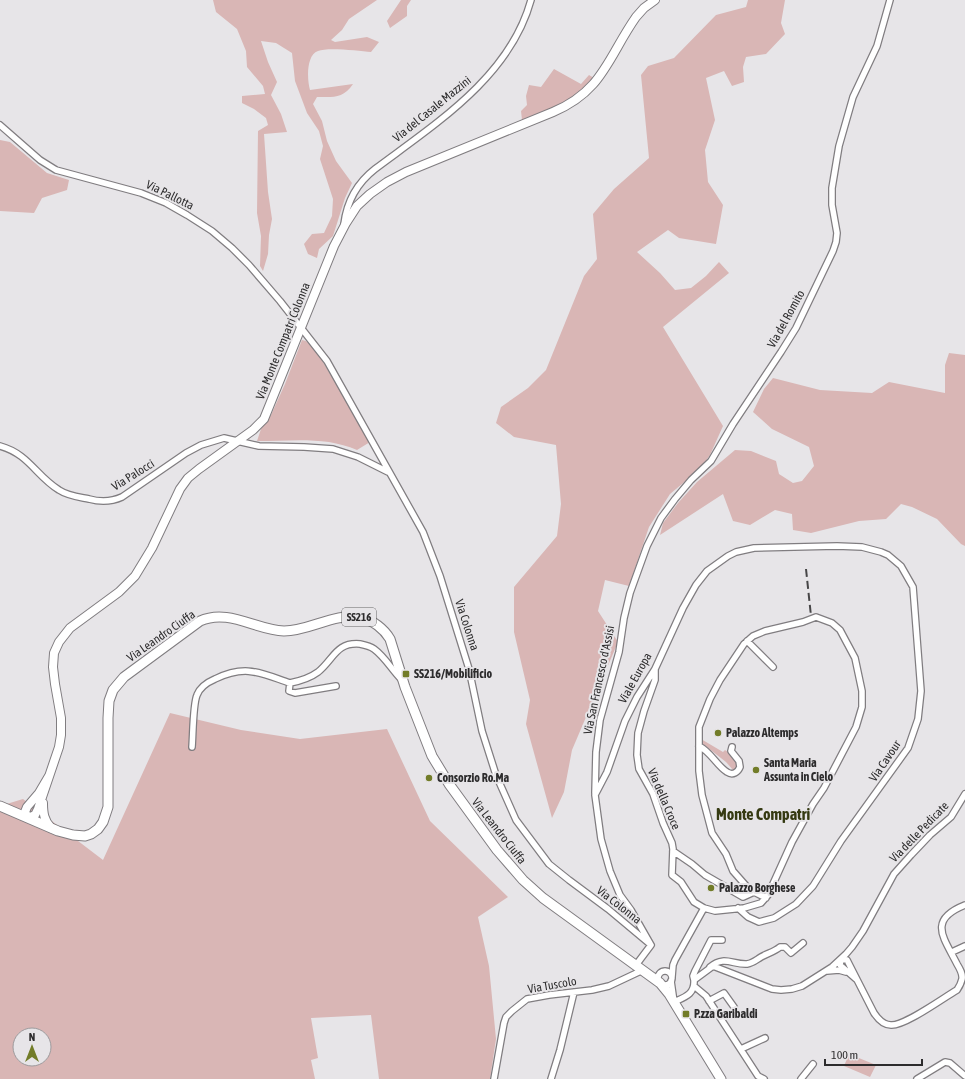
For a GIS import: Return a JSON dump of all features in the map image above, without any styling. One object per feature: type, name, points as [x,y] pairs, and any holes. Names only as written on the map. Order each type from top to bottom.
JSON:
[{"type":"main road","name":"Via Leandro Ciuffa","points":[[51,828],[80,836],[91,834],[99,828],[108,807],[108,714],[111,697],[115,688],[124,677],[188,628],[215,616],[271,629],[288,631],[343,617],[367,619],[380,627],[388,636],[426,743],[438,768],[508,863],[529,886],[549,903],[642,969]]},
{"type":"main road","name":"SS216","points":[[3,808],[51,828]]},
{"type":"main road","name":"SS216","points":[[642,969],[660,983],[674,1002],[721,1079]]},
{"type":"street","name":"Via del Casale Mazzini","points":[[343,229],[348,205],[360,184],[372,171],[456,108],[484,80],[501,60],[516,36],[525,19],[531,0]]},
{"type":"street","name":"Via Monte Compatri Colonna","points":[[48,776],[39,793],[26,809],[28,818],[36,813],[59,747],[62,731],[62,718],[53,667],[54,653],[59,642],[70,628],[119,592],[131,580],[145,560],[184,484],[199,469],[257,428],[266,418],[330,257],[343,229],[355,209],[376,189],[393,178],[557,111],[579,99],[601,76],[638,14],[655,0]]},
{"type":"street","name":"Via del Romito","points":[[624,618],[640,564],[658,524],[681,490],[712,461],[733,424],[781,352],[801,318],[833,251],[837,233],[832,205],[832,188],[839,146],[853,96],[877,46],[890,0]]},
{"type":"street","name":"Via Pallotta","points":[[0,125],[40,160],[56,170],[116,185],[148,195],[179,210],[208,228],[232,248],[249,265],[280,301],[302,330]]},
{"type":"street","name":"Via Colonna","points":[[302,330],[320,351],[330,366],[388,472],[424,532],[469,669],[482,731],[494,768],[516,820],[550,864],[651,945]]},
{"type":"street","name":"Via Palocci","points":[[0,446],[24,457],[45,479],[63,492],[76,497],[107,501],[122,497],[183,454],[198,446],[224,438],[259,446],[304,446],[333,449],[354,455],[388,472]]},
{"type":"street","name":"Viale Europa","points":[[595,795],[607,772],[619,736],[628,716],[655,669],[683,608],[696,585],[707,571],[736,552],[754,548],[798,546],[862,547],[881,552]]},
{"type":"street","name":"Via Cavour","points":[[738,908],[748,917],[759,922],[774,918],[796,904],[813,886],[841,841],[908,748],[918,719],[921,691],[913,587],[901,566],[888,555],[881,552]]},
{"type":"street","points":[[766,898],[748,888],[733,871],[726,854],[712,833],[702,795],[699,771],[699,727],[710,699],[735,657],[747,641],[753,636],[765,631],[803,622],[816,617],[824,619],[840,630],[855,658],[862,691],[862,707],[856,727],[824,788],[813,804],[792,842],[766,898],[761,903],[738,908],[715,911],[704,908],[673,965],[671,979],[674,1002],[688,996],[694,983],[714,964],[727,960],[745,964],[753,963],[761,957],[774,952],[780,946],[786,947],[791,953],[803,943]]},
{"type":"street","name":"Via San Francesco d'Assisi","points":[[595,795],[599,726],[619,652],[624,618]]},
{"type":"street","points":[[747,641],[774,667]]},
{"type":"street","points":[[192,747],[196,699],[201,689],[209,682],[227,674],[246,670],[290,684],[305,679],[318,672],[343,646],[357,644],[374,649],[404,684]]},
{"type":"street","name":"Via della Croce","points":[[655,669],[655,680],[638,733],[637,755],[639,770],[653,794],[672,843],[672,875],[681,882],[694,902],[704,908]]},
{"type":"street","points":[[290,684],[289,691],[298,693],[336,686]]},
{"type":"street","points":[[699,746],[704,748],[727,772],[733,774],[738,771],[740,767],[739,761],[731,751],[732,747]]},
{"type":"street","name":"Via Monte Compatri Colonna","points":[[44,792],[44,816],[51,828]]},
{"type":"street","name":"Via delle Pedicate","points":[[707,969],[713,966],[772,989],[781,990],[802,986],[825,971],[841,959],[852,947],[864,931],[894,874],[930,835],[952,817],[965,794]]},
{"type":"street","points":[[595,795],[601,839],[610,871],[620,895],[631,910],[651,945],[642,969],[656,975],[667,972],[671,979]]},
{"type":"street","points":[[3,808],[21,809],[32,801]]},
{"type":"street","points":[[673,851],[705,875],[743,897],[754,892]]},
{"type":"street","points":[[957,990],[962,978],[952,952],[945,942],[942,934],[943,921],[949,912],[965,905]]},
{"type":"street","points":[[722,940],[711,940],[694,974],[694,983],[706,996],[758,1076],[764,1079]]},
{"type":"street","points":[[952,952],[965,946]]},
{"type":"street","points":[[852,947],[849,957],[851,970],[878,1019],[889,1025],[895,1025],[909,1020],[965,984]]},
{"type":"street","points":[[841,959],[840,965],[851,970]]},
{"type":"street","points":[[671,979],[667,985],[663,985],[658,979],[660,974],[675,960]]},
{"type":"street","name":"Via Tuscolo","points":[[494,1079],[506,1017],[527,999],[592,990],[608,986],[642,969]]},
{"type":"street","points":[[825,971],[851,970]]},
{"type":"street","points":[[551,1079],[560,1050],[574,992]]},
{"type":"street","points":[[708,1000],[724,993],[734,1007]]},
{"type":"street","points":[[741,1049],[765,1038]]},
{"type":"street","points":[[917,1079],[945,1062],[950,1063],[965,1076]]},
{"type":"street","points":[[711,1063],[716,1079]]},
{"type":"street","points":[[801,1079],[812,1064]]},
{"type":"shaded area","points":[[213,0],[377,0],[349,19],[342,30],[331,40],[335,42],[367,37],[379,42],[371,52],[329,49],[314,53],[309,62],[308,80],[310,90],[353,84],[341,95],[333,97],[317,97],[313,104],[322,121],[327,141],[336,161],[352,183],[345,198],[333,236],[319,249],[317,258],[308,254],[304,244],[312,234],[324,233],[332,216],[333,199],[320,159],[323,146],[319,131],[307,113],[295,81],[292,53],[276,43],[261,41],[277,82],[271,95],[281,114],[287,132],[264,134],[268,192],[272,219],[268,254],[263,271],[260,266],[261,236],[257,213],[258,131],[268,125],[266,118],[254,109],[242,103],[242,96],[265,94],[263,86],[247,67],[246,51],[237,29],[216,12]]},
{"type":"shaded area","points":[[401,0],[411,0],[407,6],[407,16],[390,28],[387,21]]},
{"type":"shaded area","points":[[748,0],[785,0],[781,23],[785,34],[766,54],[746,57],[743,67],[744,82],[732,86],[724,71],[706,78],[715,120],[705,150],[708,182],[723,205],[716,244],[679,238],[668,230],[637,252],[660,273],[675,290],[691,288],[706,276],[719,262],[729,273],[663,327],[723,426],[710,455],[700,469],[670,494],[649,527],[629,586],[605,580],[598,611],[618,642],[572,750],[564,792],[552,818],[526,724],[530,700],[514,632],[514,587],[557,536],[561,504],[556,445],[514,437],[496,423],[501,407],[528,388],[546,370],[584,276],[597,259],[593,214],[614,189],[649,158],[641,75],[648,66],[674,58],[716,15],[746,7]]},
{"type":"shaded area","points":[[554,69],[581,84],[589,75],[594,78],[585,88],[566,102],[522,120],[521,111],[527,105],[526,96],[529,85],[541,87]]},
{"type":"shaded area","points":[[0,140],[10,142],[47,173],[69,180],[67,190],[42,198],[34,213],[0,211]]},
{"type":"shaded area","points":[[302,340],[306,341],[316,350],[370,442],[357,450],[321,441],[257,441],[261,429],[271,415],[285,384]]},
{"type":"shaded area","points":[[949,353],[965,355],[965,546],[961,544],[937,519],[912,507],[901,504],[886,519],[859,521],[811,533],[793,530],[792,514],[775,510],[750,525],[733,521],[723,494],[660,535],[663,523],[678,503],[697,482],[735,450],[751,451],[776,461],[779,474],[793,483],[802,481],[814,466],[809,447],[772,429],[753,412],[764,389],[773,378],[820,390],[872,393],[889,382],[945,393],[945,365]]},
{"type":"shaded area","points":[[170,713],[241,730],[300,739],[387,729],[430,821],[508,897],[478,917],[489,966],[496,1039],[490,1079],[379,1079],[371,1015],[311,1018],[318,1058],[311,1060],[315,1079],[0,1079],[0,806],[23,799],[103,860]]},
{"type":"shaded area","points":[[701,739],[723,752],[725,750],[734,756],[739,767],[733,770],[726,762],[703,744]]},
{"type":"shaded area","points":[[849,1054],[876,1065],[870,1077],[844,1066]]},
{"type":"railway","points":[[806,569],[811,616]]},
{"type":"place","name":"SS216/Mobilificio","points":[[406,674]]},
{"type":"place","name":"Palazzo Altemps","points":[[718,733]]},
{"type":"place","name":"Santa Maria Assunta in Cielo","points":[[756,770]]},
{"type":"place","name":"Consorzio Ro.Ma","points":[[429,778]]},
{"type":"place","name":"Palazzo Borghese","points":[[711,888]]},
{"type":"place","name":"P.zza Garibaldi","points":[[686,1014]]},
{"type":"district","name":"Monte Compatri","points":[[763,814]]}]
